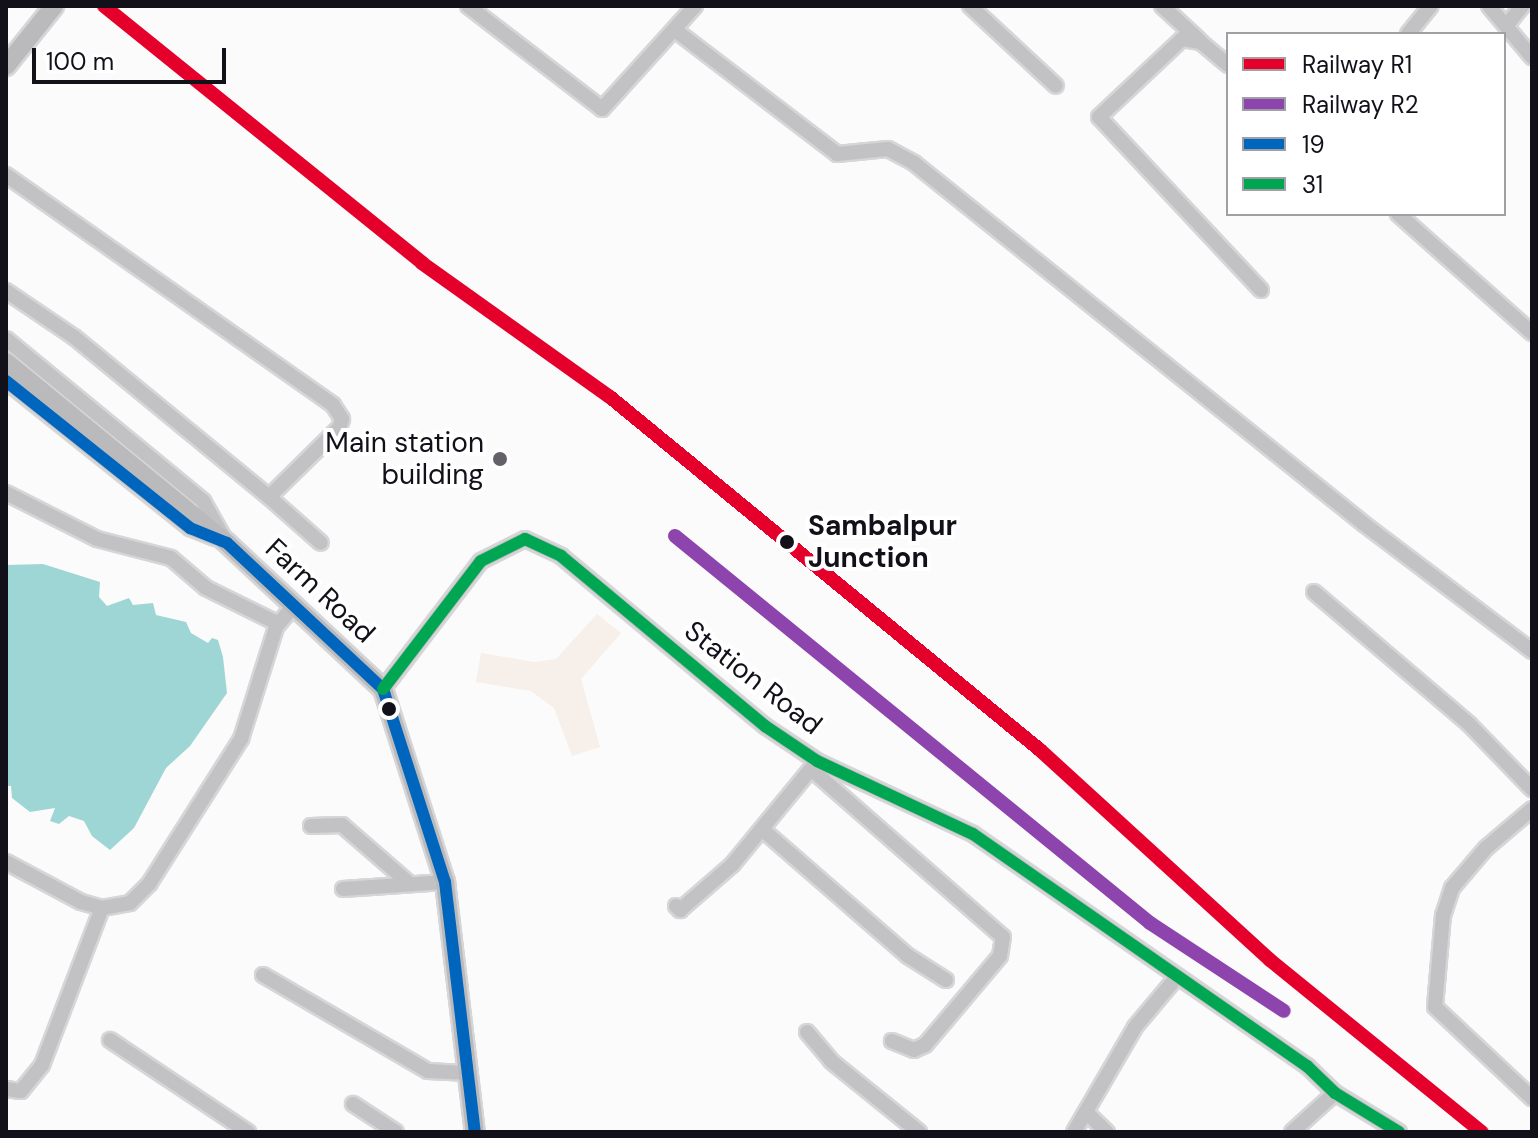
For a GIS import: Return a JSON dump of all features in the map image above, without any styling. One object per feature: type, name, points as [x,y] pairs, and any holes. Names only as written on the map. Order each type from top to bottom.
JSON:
[{"type":"main road","points":[[6,66],[54,6]]},
{"type":"main road","points":[[6,362],[227,543]]},
{"type":"main road","name":"Farm Road","points":[[227,543],[383,689],[445,882],[464,1073],[475,1132]]},
{"type":"street","points":[[468,6],[602,109],[695,6]]},
{"type":"street","points":[[970,6],[1056,86]]},
{"type":"street","points":[[1162,6],[1226,63]]},
{"type":"street","points":[[1410,32],[1431,6]]},
{"type":"street","points":[[1489,6],[1532,57]]},
{"type":"street","points":[[1506,26],[1522,6]]},
{"type":"street","points":[[675,30],[837,154],[888,149],[914,163],[1364,524],[1532,651]]},
{"type":"street","points":[[1201,42],[1182,39],[1099,117],[1261,290]]},
{"type":"street","points":[[6,175],[339,412],[339,428],[269,497]]},
{"type":"street","points":[[1400,216],[1532,333]]},
{"type":"street","points":[[6,291],[74,337],[321,543]]},
{"type":"street","points":[[6,339],[203,501],[227,543]]},
{"type":"street","name":"Farm Road","points":[[6,381],[190,528],[227,543]]},
{"type":"street","points":[[6,493],[97,539],[171,558],[206,588],[279,624]]},
{"type":"street","name":"Station Road","points":[[383,689],[481,561],[525,539],[561,556],[814,765],[973,834],[1176,978],[1307,1066],[1335,1093],[1399,1132]]},
{"type":"street","points":[[1314,592],[1469,724],[1532,789]]},
{"type":"street","points":[[6,862],[102,908],[130,903],[149,884],[221,776],[252,712],[279,624],[293,607]]},
{"type":"street","points":[[676,906],[680,910],[722,874],[763,830],[814,765],[1003,937],[1000,956],[925,1045],[914,1050],[892,1041]]},
{"type":"street","points":[[1532,809],[1486,848],[1452,888],[1443,915],[1435,1007],[1532,1098]]},
{"type":"street","points":[[311,826],[342,825],[410,884]]},
{"type":"street","points":[[763,830],[908,956],[946,980]]},
{"type":"street","points":[[343,889],[445,882]]},
{"type":"street","points":[[6,1089],[21,1091],[42,1065],[102,908]]},
{"type":"street","points":[[263,975],[428,1071],[464,1073]]},
{"type":"street","points":[[1074,1132],[1135,1027],[1176,978]]},
{"type":"street","points":[[807,1032],[831,1061],[919,1132]]},
{"type":"street","points":[[110,1040],[187,1086],[248,1132]]},
{"type":"street","points":[[1292,1132],[1335,1093]]},
{"type":"street","points":[[353,1104],[396,1132]]},
{"type":"street","points":[[1087,1113],[1107,1132]]},
{"type":"shaded area","points":[[597,614],[621,633],[581,679],[600,747],[572,756],[554,708],[531,691],[476,682],[481,653],[534,662],[556,659]]},
{"type":"water","points":[[43,564],[100,582],[99,597],[107,606],[129,598],[133,605],[153,603],[156,615],[186,622],[191,633],[208,643],[212,638],[218,640],[223,657],[227,693],[190,746],[166,768],[134,828],[110,850],[92,836],[84,821],[69,816],[59,824],[50,821],[55,808],[30,812],[12,798],[11,786],[6,786],[6,565]]},
{"type":"rail line","name":"R1","points":[[104,6],[422,263],[610,397],[1040,750],[1270,960],[1482,1132]]},
{"type":"rail line","name":"R2","points":[[675,536],[1150,923],[1284,1011]]},
{"type":"transit line","name":"19","points":[[6,381],[190,528],[227,543],[383,689],[445,882],[475,1132]]},
{"type":"transit line","name":"31","points":[[383,689],[481,561],[525,539],[561,556],[765,726],[817,761],[973,834],[1307,1066],[1335,1093],[1399,1132]]},
{"type":"place","name":"Main station building","points":[[500,459]]},
{"type":"place","name":"Sambalpur Junction","points":[[787,542]]}]
